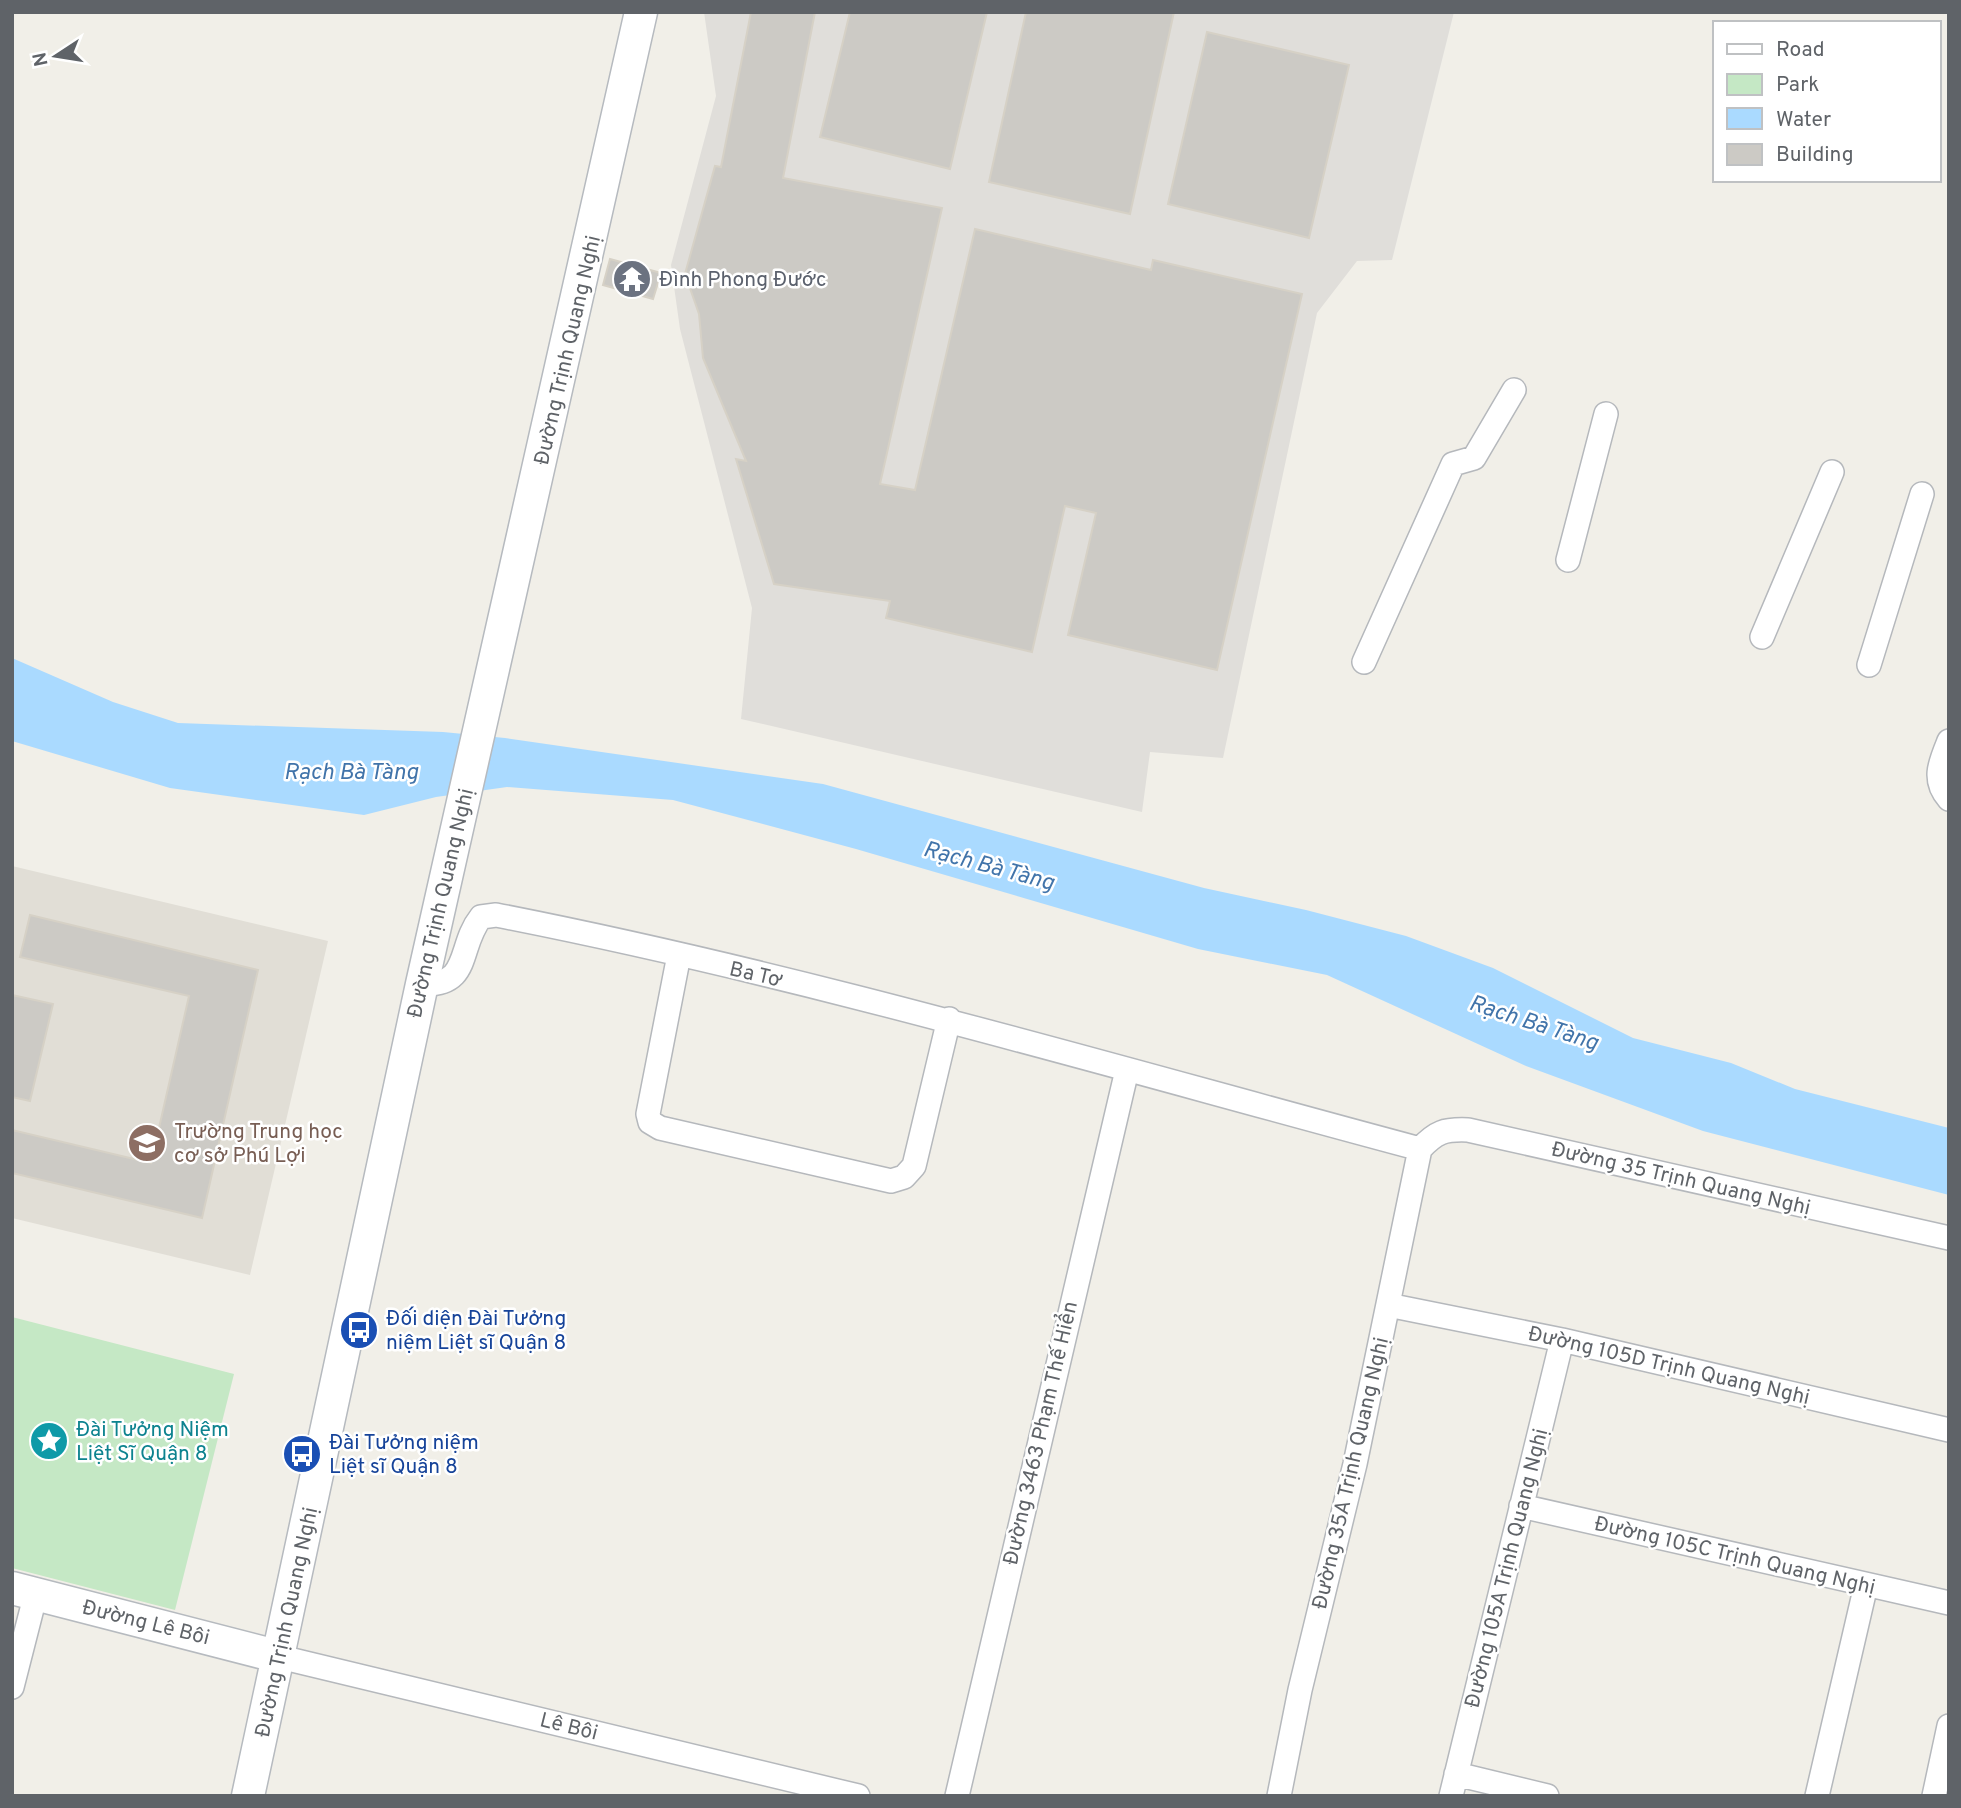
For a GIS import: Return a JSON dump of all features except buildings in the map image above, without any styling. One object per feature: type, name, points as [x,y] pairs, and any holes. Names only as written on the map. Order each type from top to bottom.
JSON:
[{"type":"main road","name":"Đường Trịnh Quang Nghị","points":[[248,1796],[454,838],[641,12]]},
{"type":"main road","name":"Đường Lê Bôi","points":[[24,1591],[280,1657]]},
{"type":"street","points":[[1364,662],[1453,464],[1474,458],[1514,390]]},
{"type":"street","points":[[1568,560],[1606,414]]},
{"type":"street","points":[[1762,637],[1832,471]]},
{"type":"street","points":[[1869,665],[1922,494]]},
{"type":"street","points":[[1949,741],[1938,775],[1939,785],[1949,799]]},
{"type":"street","name":"Ba Tơ","points":[[422,984],[439,984],[456,975],[475,925],[488,914],[595,934],[948,1019],[1420,1149]]},
{"type":"street","points":[[679,955],[648,1114],[650,1122],[660,1128],[891,1181],[904,1177],[914,1166],[948,1019]]},
{"type":"street","name":"Đường 3463 Phạm Thế Hiển","points":[[957,1796],[1127,1070]]},
{"type":"street","name":"Đường 35 Trịnh Quang Nghị","points":[[1420,1149],[1435,1132],[1468,1130],[1949,1238]]},
{"type":"street","name":"Đường 35A Trịnh Quang Nghị","points":[[1279,1796],[1300,1690],[1355,1464],[1420,1149]]},
{"type":"street","name":"Đường 105D Trịnh Quang Nghị","points":[[1388,1305],[1562,1339],[1949,1430]]},
{"type":"street","name":"Đường 105A Trịnh Quang Nghị","points":[[1453,1785],[1562,1339]]},
{"type":"street","name":"Đường 105C Trịnh Quang Nghị","points":[[1521,1506],[1949,1603]]},
{"type":"street","points":[[1817,1796],[1866,1585]]},
{"type":"street","points":[[12,1687],[24,1591]]},
{"type":"street","name":"Lê Bôi","points":[[280,1657],[858,1796]]},
{"type":"street","points":[[1934,1796],[1949,1726]]},
{"type":"street","points":[[1453,1785],[1547,1796]]},
{"type":"shaded area","points":[[704,12],[1454,12],[1392,260],[1357,261],[1317,313],[1223,758],[1150,752],[1142,812],[741,719],[752,608],[680,329],[671,265],[716,96]]},
{"type":"shaded area","name":"Trường Trung học cơ sở Phú Lợi","points":[[12,866],[328,941],[250,1275],[12,1218]]},
{"type":"green space","points":[[12,1317],[234,1374],[175,1610],[12,1568]]},
{"type":"water","name":"Rạch Bà Tàng","points":[[12,658],[113,702],[178,723],[443,732],[505,738],[823,784],[1204,888],[1306,910],[1406,936],[1493,968],[1633,1038],[1731,1063],[1795,1089],[1949,1128],[1949,1195],[1703,1131],[1526,1066],[1327,975],[1198,949],[856,849],[673,800],[507,787],[436,797],[364,815],[170,788],[12,741]]},
{"type":"place","name":"Đình Phong Đước","points":[[632,279]]},
{"type":"place","name":"Trường Trung học cơ sở Phú Lợi","points":[[147,1143]]},
{"type":"place","name":"Đối diện Đài Tưởng niệm Liệt sĩ Quận 8","points":[[359,1330]]},
{"type":"place","name":"Đài Tưởng Niệm Liệt Sĩ Quận 8","points":[[49,1441]]},
{"type":"place","name":"Đài Tưởng niệm Liệt sĩ Quận 8","points":[[302,1454]]}]
